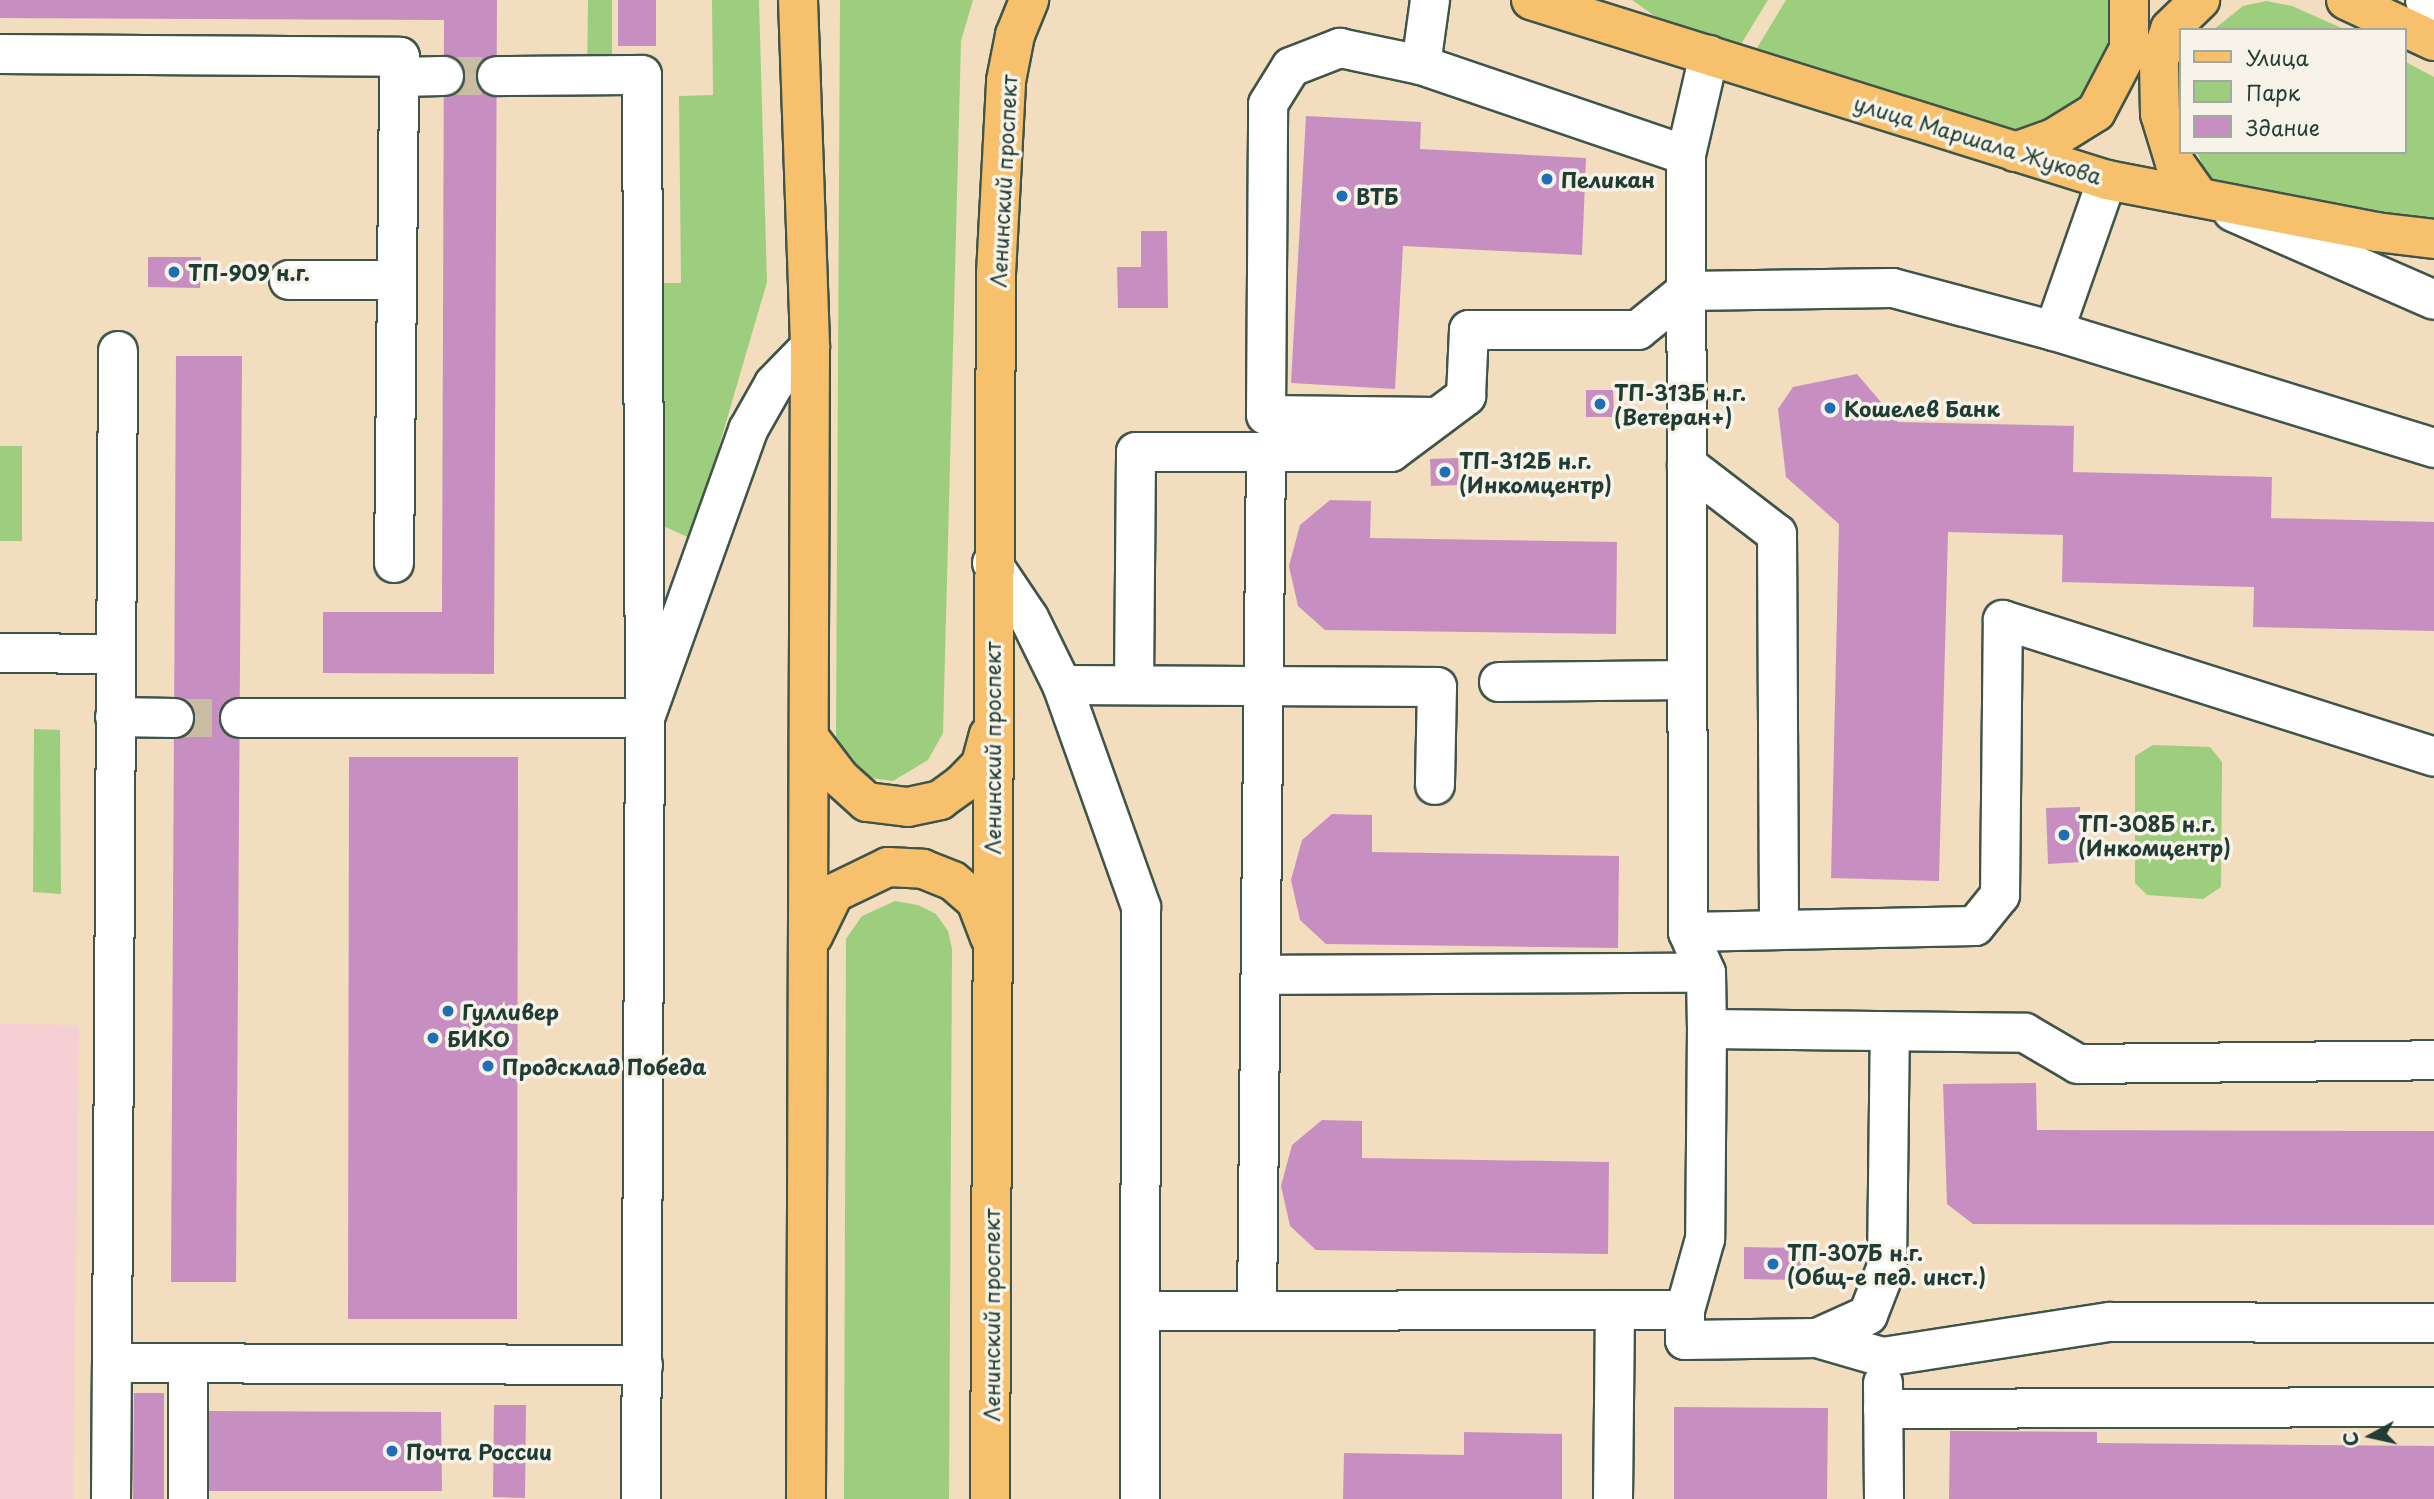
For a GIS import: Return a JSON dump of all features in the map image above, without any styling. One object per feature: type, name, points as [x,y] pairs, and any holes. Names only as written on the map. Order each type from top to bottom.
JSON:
[{"type":"main road","points":[[799,0],[810,347],[811,940],[806,1499]]},
{"type":"main road","name":"Ленинский проспект","points":[[990,1499],[992,563],[996,274],[1006,81],[1015,35],[1029,0]]},
{"type":"main road","name":"улица Маршала Жукова","points":[[1531,0],[2107,180],[2376,232],[2434,239]]},
{"type":"main road","points":[[2015,152],[2054,138],[2096,112],[2129,49],[2129,0]]},
{"type":"main road","points":[[2199,197],[2175,163],[2160,114],[2159,60],[2170,29],[2200,0]]},
{"type":"main road","points":[[2346,0],[2434,41]]},
{"type":"main road","points":[[811,740],[840,778],[867,802],[908,807],[940,800],[962,784],[981,764],[992,724]]},
{"type":"main road","points":[[811,940],[835,893],[888,867],[923,869],[953,881],[976,901],[993,946]]},
{"type":"street","points":[[1420,65],[1430,0]]},
{"type":"street","points":[[1597,0],[1626,28]]},
{"type":"street","points":[[2425,0],[2434,2]]},
{"type":"street","points":[[1437,417],[1266,415],[1268,104],[1291,67],[1340,48],[1420,65],[1686,155]]},
{"type":"street","points":[[0,54],[400,57],[394,563]]},
{"type":"street","points":[[1709,55],[1686,155],[1688,932],[1706,973],[1706,1029],[1705,1239],[1685,1310],[1685,1340],[1817,1338],[1883,1357],[2110,1322],[2434,1322]]},
{"type":"street","points":[[497,76],[642,75],[645,718],[641,1499]]},
{"type":"street","points":[[400,77],[444,76]]},
{"type":"street","points":[[2054,331],[2107,180]]},
{"type":"street","points":[[2199,197],[2434,300]]},
{"type":"street","points":[[289,280],[396,280]]},
{"type":"street","points":[[1134,685],[1136,452],[1391,452],[1466,396],[1469,330],[1638,330],[1686,291],[1893,288],[2054,331],[2434,447]]},
{"type":"street","points":[[645,718],[748,430],[775,383],[810,347]]},
{"type":"street","points":[[111,1499],[118,351]]},
{"type":"street","points":[[1257,1311],[1266,451]]},
{"type":"street","points":[[1686,465],[1777,534],[1779,929]]},
{"type":"street","points":[[992,563],[1029,618],[1062,685],[1141,907],[1140,1499]]},
{"type":"street","points":[[1688,932],[1975,926],[2000,895],[2003,620],[2434,757]]},
{"type":"street","points":[[0,653],[116,654]]},
{"type":"street","points":[[1499,682],[1687,680]]},
{"type":"street","points":[[1062,685],[1437,687],[1435,785]]},
{"type":"street","points":[[116,717],[174,718]]},
{"type":"street","points":[[240,718],[645,718]]},
{"type":"street","points":[[1261,975],[1706,973]]},
{"type":"street","points":[[1706,1029],[1890,1034],[2025,1033],[2078,1064],[2434,1059]]},
{"type":"street","points":[[1817,1338],[1868,1315],[1887,1266],[1890,1034]]},
{"type":"street","points":[[1613,1499],[1615,1310]]},
{"type":"street","points":[[1140,1311],[1685,1310]]},
{"type":"street","points":[[1883,1357],[1884,1499]]},
{"type":"street","points":[[112,1363],[643,1364]]},
{"type":"street","points":[[188,1363],[188,1499]]},
{"type":"street","points":[[1883,1409],[2434,1407]]},
{"type":"shaded area","points":[[0,1024],[79,1025],[73,1499],[0,1499]]},
{"type":"green space","points":[[588,0],[612,0],[612,80],[587,80]]},
{"type":"green space","points":[[712,0],[759,0],[767,282],[692,539],[652,521],[654,283],[681,283],[679,96],[713,95]]},
{"type":"green space","points":[[840,0],[973,0],[961,41],[943,733],[928,760],[893,781],[855,776],[836,740]]},
{"type":"green space","points":[[1632,0],[1768,0],[1738,49],[1666,24]]},
{"type":"green space","points":[[1786,0],[2116,0],[2120,39],[2083,107],[2022,132],[1997,129],[1754,53]]},
{"type":"green space","points":[[2266,1],[2292,6],[2342,28],[2216,28],[2243,6]]},
{"type":"green space","points":[[2406,62],[2434,77],[2434,219],[2246,197],[2222,189],[2205,170],[2198,154],[2406,154]]},
{"type":"green space","points":[[0,446],[22,446],[22,541],[0,541]]},
{"type":"green space","points":[[34,729],[60,730],[61,894],[33,892]]},
{"type":"green space","points":[[2153,745],[2210,747],[2222,762],[2221,887],[2203,899],[2147,895],[2135,883],[2135,756]]},
{"type":"green space","points":[[895,901],[918,905],[936,914],[948,931],[952,949],[949,1499],[844,1499],[846,939],[862,916]]},
{"type":"building","points":[[0,0],[497,0],[494,674],[323,673],[323,612],[442,612],[444,20],[0,18]]},
{"type":"building","points":[[618,0],[656,0],[656,46],[618,46]]},
{"type":"building","points":[[1306,116],[1421,122],[1420,149],[1586,158],[1582,255],[1403,246],[1395,389],[1291,383]]},
{"type":"building","points":[[1141,231],[1167,231],[1168,308],[1118,308],[1117,267],[1141,267]]},
{"type":"building","name":"ТП-909 н.г.","points":[[148,257],[201,257],[200,288],[148,287]]},
{"type":"building","points":[[176,356],[242,356],[236,1282],[171,1282]]},
{"type":"building","points":[[1857,374],[1898,422],[2074,426],[2073,472],[2272,477],[2271,518],[2434,522],[2434,631],[2253,627],[2254,587],[2062,582],[2063,535],[1948,532],[1939,881],[1831,878],[1839,524],[1786,477],[1778,409],[1793,387]]},
{"type":"building","name":"ТП-313Б н.г. (Ветеран+)","points":[[1586,390],[1613,390],[1614,417],[1586,417]]},
{"type":"building","name":"ТП-312Б н.г. (Инкомцентр)","points":[[1458,458],[1459,485],[1431,486],[1430,459]]},
{"type":"building","points":[[1330,500],[1371,501],[1370,538],[1617,542],[1616,634],[1325,630],[1298,606],[1289,566],[1300,525]]},
{"type":"building","name":"БИКО","points":[[349,757],[518,757],[517,1319],[348,1319]]},
{"type":"building","name":"ТП-308Б н.г. (Инкомцентр)","points":[[2080,807],[2082,862],[2048,864],[2046,808]]},
{"type":"building","points":[[1332,814],[1372,815],[1372,852],[1619,856],[1618,948],[1326,944],[1300,920],[1291,880],[1302,840]]},
{"type":"building","points":[[2036,1083],[2037,1130],[2434,1131],[2434,1225],[1973,1224],[1947,1204],[1943,1084]]},
{"type":"building","points":[[1322,1120],[1362,1121],[1362,1158],[1609,1162],[1608,1254],[1316,1250],[1290,1226],[1281,1186],[1292,1145]]},
{"type":"building","name":"ТП-307Б н.г. (Общ-е пед. инст.)","points":[[1744,1247],[1801,1248],[1801,1280],[1744,1279]]},
{"type":"building","points":[[134,1393],[164,1393],[164,1499],[133,1499]]},
{"type":"building","points":[[494,1405],[526,1405],[525,1498],[493,1497]]},
{"type":"building","points":[[1674,1407],[1828,1408],[1827,1499],[1674,1499]]},
{"type":"building","points":[[207,1411],[441,1412],[442,1491],[206,1491]]},
{"type":"building","points":[[1950,1431],[2097,1432],[2097,1443],[2434,1446],[2434,1499],[1949,1499]]},
{"type":"building","points":[[1464,1432],[1562,1434],[1562,1499],[1343,1499],[1344,1453],[1464,1455]]},
{"type":"tunnel","points":[[444,76],[497,76]]},
{"type":"tunnel","points":[[174,718],[240,718]]},
{"type":"place","name":"Пеликан","points":[[1547,179]]},
{"type":"place","name":"ВТБ","points":[[1342,196]]},
{"type":"place","name":"ТП-909 н.г.","points":[[174,272]]},
{"type":"place","name":"ТП-313Б н.г. (Ветеран+)","points":[[1600,404]]},
{"type":"place","name":"Кошелев Банк","points":[[1830,408]]},
{"type":"place","name":"ТП-312Б н.г. (Инкомцентр)","points":[[1445,472]]},
{"type":"place","name":"ТП-308Б н.г. (Инкомцентр)","points":[[2064,835]]},
{"type":"place","name":"Гулливер","points":[[448,1011]]},
{"type":"place","name":"БИКО","points":[[433,1038]]},
{"type":"place","name":"Продсклад Победа","points":[[488,1066]]},
{"type":"place","name":"ТП-307Б н.г. (Общ-е пед. инст.)","points":[[1773,1264]]},
{"type":"place","name":"Почта России","points":[[392,1451]]}]
